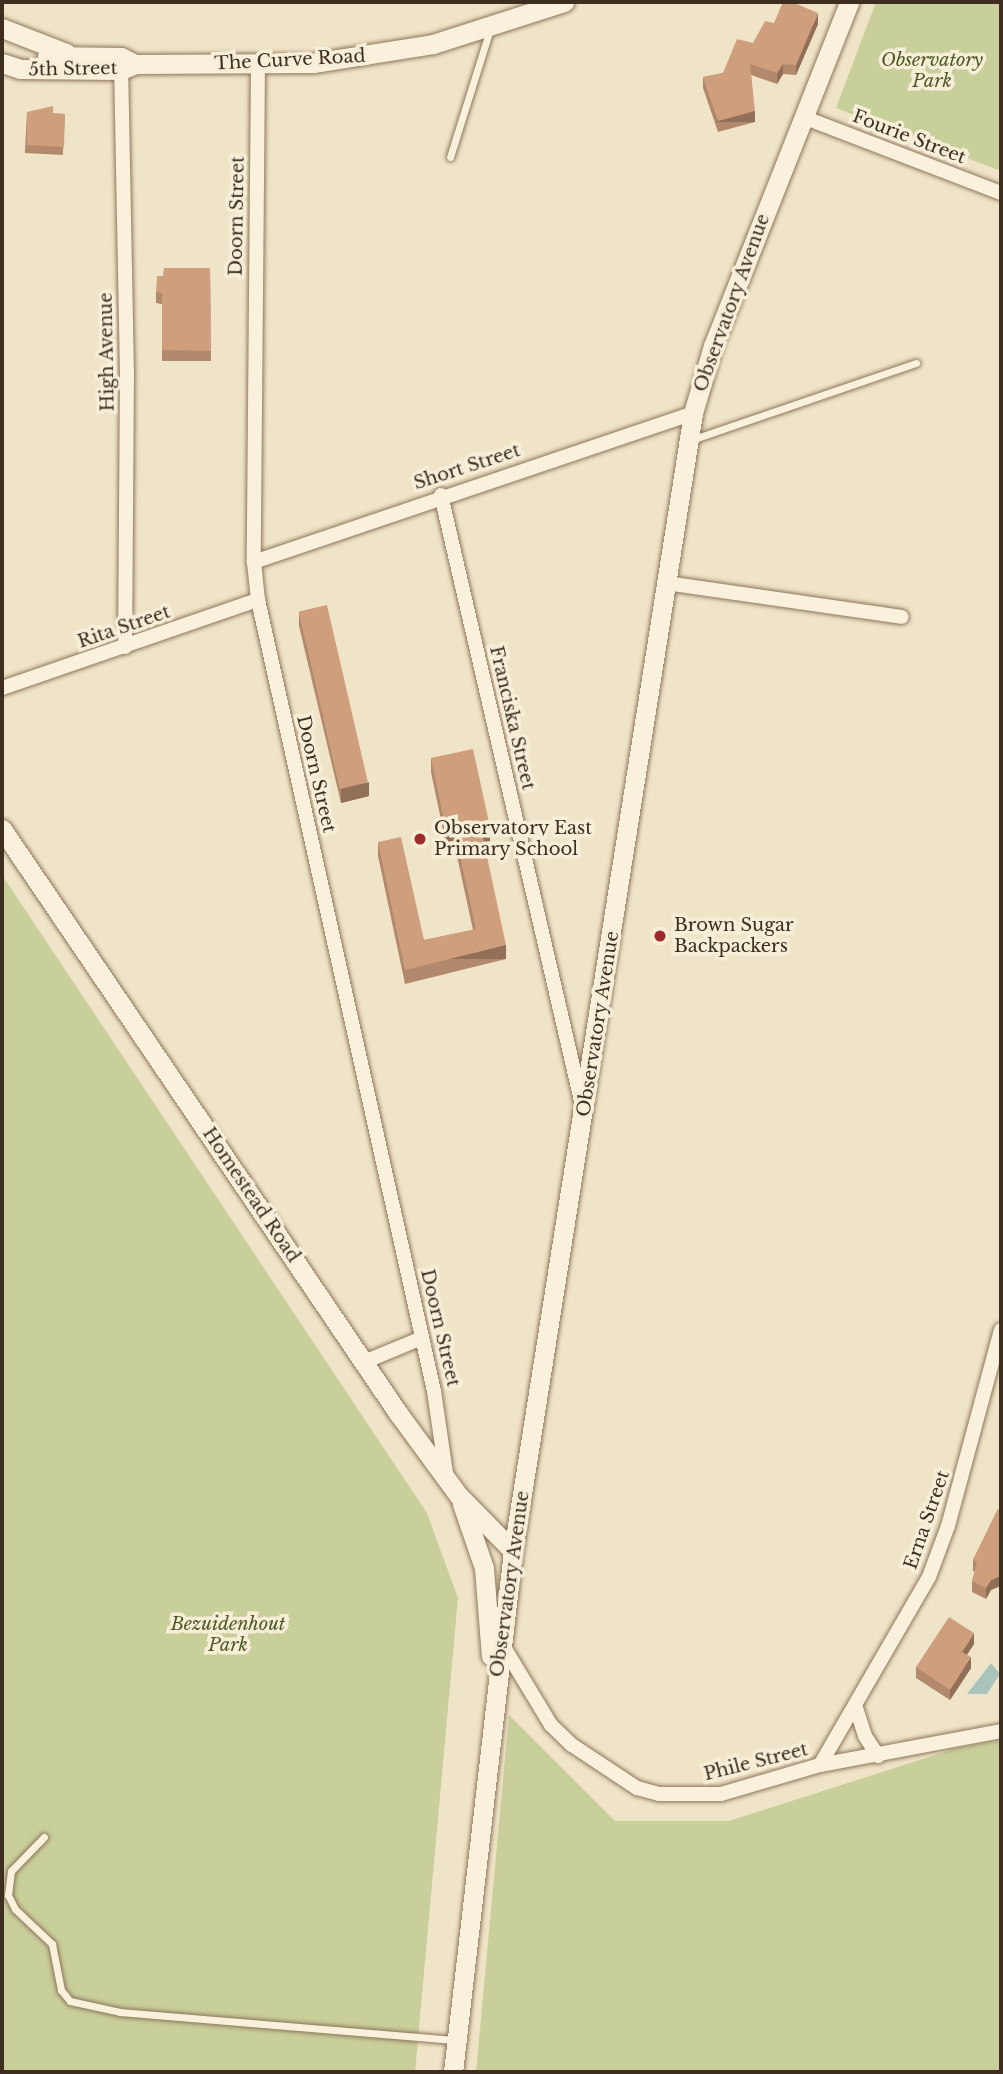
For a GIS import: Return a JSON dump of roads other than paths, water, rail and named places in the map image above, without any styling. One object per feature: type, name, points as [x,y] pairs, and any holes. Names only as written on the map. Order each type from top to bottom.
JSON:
[{"type":"main road","name":"The Curve Road","points":[[126,64],[258,65],[383,55],[491,29],[564,2]]},
{"type":"main road","name":"Observatory Avenue","points":[[453,2072],[513,1551],[694,413],[713,346],[849,2]]},
{"type":"main road","points":[[2,28],[74,56]]},
{"type":"main road","name":"5th Street","points":[[2,62],[18,56],[74,56],[126,64]]},
{"type":"main road","name":"5th Street","points":[[2,62],[20,69],[126,64]]},
{"type":"main road","name":"Homestead Road","points":[[2,829],[364,1362],[453,1488],[513,1551]]},
{"type":"main road","points":[[453,1488],[484,1568],[494,1699]]},
{"type":"street","name":"High Avenue","points":[[125,647],[128,370],[126,64]]},
{"type":"street","name":"Doorn Street","points":[[258,65],[254,562],[258,600],[442,1428],[453,1488]]},
{"type":"street","name":"Fourie Street","points":[[803,117],[1001,193]]},
{"type":"street","name":"Short Street","points":[[254,562],[441,495],[694,413]]},
{"type":"street","name":"Franciska Street","points":[[441,495],[584,1113]]},
{"type":"street","points":[[666,583],[902,617]]},
{"type":"street","name":"Rita Street","points":[[2,688],[258,600]]},
{"type":"street","name":"Erna Street","points":[[820,1765],[856,1709],[911,1612],[948,1526],[1001,1330]]},
{"type":"street","points":[[364,1362],[422,1338]]},
{"type":"street","name":"Phile Street","points":[[501,1643],[551,1725],[596,1764],[637,1788],[686,1797],[721,1794],[820,1765],[1001,1731]]},
{"type":"street","points":[[856,1709],[865,1736],[878,1756]]},
{"type":"lane","points":[[450,157],[491,29]]},
{"type":"lane","points":[[689,441],[916,363]]},
{"type":"lane","points":[[44,1837],[11,1871],[8,1895],[15,1909],[52,1944],[61,1990],[70,2001],[120,2012],[458,2040]]},
{"type":"water","points":[[991,1663],[1000,1674],[987,1694],[967,1694]]},
{"type":"place","name":"Observatory East Primary School","points":[[420,839]]},
{"type":"place","name":"Brown Sugar Backpackers","points":[[660,936]]},
{"type":"park label","name":"Observatory Park","points":[[932,71]]},
{"type":"park label","name":"Bezuidenhout Park","points":[[228,1635]]}]
